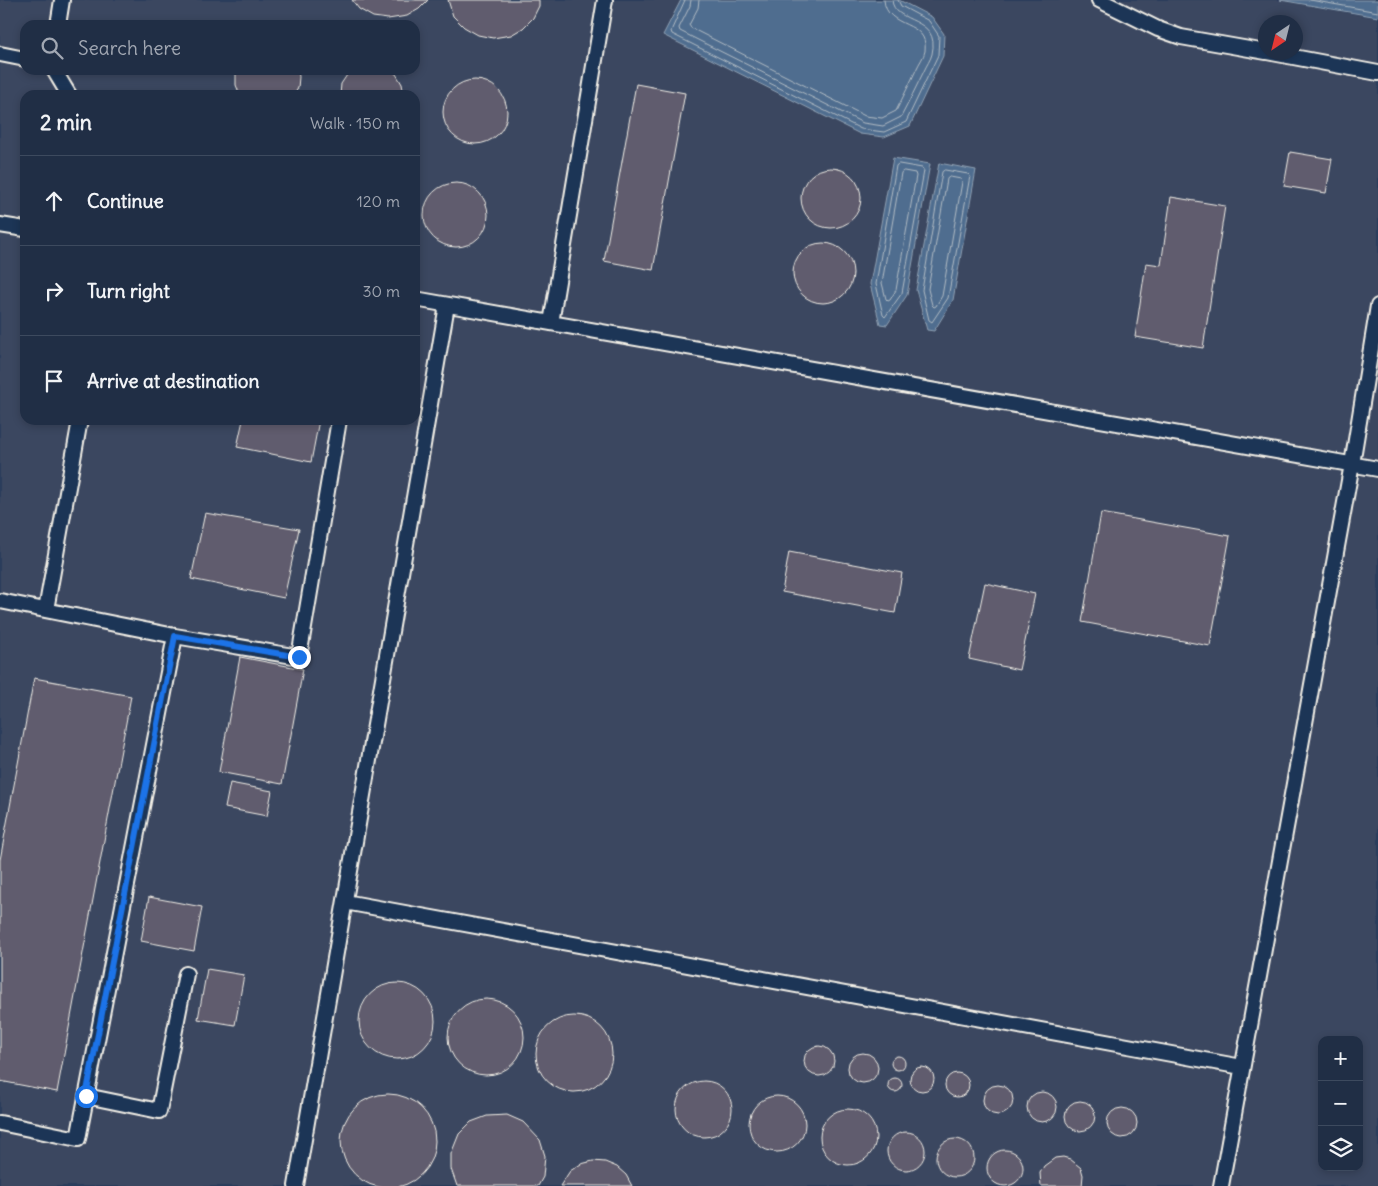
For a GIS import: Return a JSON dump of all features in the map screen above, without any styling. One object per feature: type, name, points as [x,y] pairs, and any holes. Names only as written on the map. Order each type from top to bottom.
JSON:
[{"type":"lane","points":[[59,20],[62,0]]},
{"type":"lane","points":[[551,323],[605,0]]},
{"type":"lane","points":[[1099,0],[1158,29],[1181,37],[1258,51]]},
{"type":"lane","points":[[0,54],[20,58]]},
{"type":"lane","points":[[1303,59],[1378,73]]},
{"type":"lane","points":[[57,75],[66,90]]},
{"type":"lane","points":[[0,225],[20,228]]},
{"type":"lane","points":[[420,300],[1378,469]]},
{"type":"lane","points":[[296,1186],[448,304]]},
{"type":"lane","points":[[1221,1186],[1352,464],[1378,306]]},
{"type":"lane","points":[[46,610],[79,425]]},
{"type":"lane","points":[[0,601],[175,636],[299,657],[338,425]]},
{"type":"lane","points":[[0,1123],[78,1139],[175,636]]},
{"type":"lane","points":[[345,902],[1242,1067]]},
{"type":"lane","points":[[86,1096],[159,1111],[186,974]]},
{"type":"shaded area","points":[[0,0],[1278,0],[1378,18],[1378,1186],[0,1186]]},
{"type":"water","points":[[681,0],[899,0],[932,17],[944,34],[943,56],[910,126],[884,137],[860,134],[663,35]]},
{"type":"water","points":[[1280,0],[1378,0],[1378,17]]},
{"type":"water","points":[[893,158],[930,164],[907,295],[887,325],[880,324],[870,284]]},
{"type":"water","points":[[939,163],[976,170],[953,300],[934,331],[927,330],[916,290]]},
{"type":"building","points":[[352,0],[428,0],[419,9],[407,16],[388,19],[373,17],[359,9]]},
{"type":"building","points":[[448,0],[539,0],[539,6],[533,18],[523,28],[511,35],[493,38],[478,35],[464,27],[453,16]]},
{"type":"building","points":[[236,75],[299,75],[297,90],[238,90]]},
{"type":"building","points":[[347,75],[397,75],[403,90],[340,90],[341,84]]},
{"type":"building","points":[[475,80],[487,82],[498,89],[505,100],[507,112],[505,124],[498,135],[487,142],[475,144],[463,142],[452,135],[445,124],[443,112],[445,100],[452,89],[463,82]]},
{"type":"building","points":[[636,84],[685,93],[653,270],[604,261]]},
{"type":"building","points":[[1290,152],[1332,159],[1326,193],[1284,186]]},
{"type":"building","points":[[825,168],[837,168],[853,176],[859,186],[861,198],[859,210],[853,220],[837,228],[825,228],[809,220],[801,204],[801,192],[809,176]]},
{"type":"building","points":[[456,183],[468,185],[479,192],[486,203],[488,215],[486,227],[479,238],[468,245],[456,247],[444,245],[433,238],[426,227],[424,215],[426,203],[433,192],[444,185]]},
{"type":"building","points":[[1171,197],[1225,206],[1203,348],[1135,337],[1146,263],[1161,265]]},
{"type":"building","points":[[817,243],[829,243],[845,251],[851,261],[853,273],[851,285],[845,295],[829,303],[817,303],[801,295],[793,279],[793,267],[801,251]]},
{"type":"building","points":[[242,425],[318,425],[311,462],[237,447]]},
{"type":"building","points":[[205,513],[299,529],[284,598],[191,579]]},
{"type":"building","points":[[1101,513],[1230,536],[1210,646],[1082,622]]},
{"type":"building","points":[[789,552],[902,573],[895,613],[782,592]]},
{"type":"building","points":[[985,583],[1035,594],[1019,670],[969,659]]},
{"type":"building","points":[[240,657],[303,669],[282,784],[219,772]]},
{"type":"building","points":[[34,678],[131,696],[57,1092],[0,1081],[0,860]]},
{"type":"building","points":[[230,783],[272,791],[267,816],[225,808]]},
{"type":"building","points":[[149,897],[202,907],[194,951],[141,941]]},
{"type":"building","points":[[207,969],[244,975],[235,1025],[198,1019]]},
{"type":"building","points":[[390,983],[404,983],[418,989],[429,1000],[435,1014],[432,1036],[424,1048],[404,1059],[390,1059],[376,1053],[365,1042],[359,1028],[359,1014],[365,1000],[376,989]]},
{"type":"building","points":[[479,999],[493,999],[507,1005],[518,1016],[524,1030],[521,1052],[513,1064],[493,1075],[479,1075],[465,1069],[454,1058],[448,1044],[448,1030],[454,1016],[465,1005]]},
{"type":"building","points":[[567,1016],[581,1016],[595,1022],[606,1033],[612,1047],[609,1069],[601,1081],[581,1092],[567,1092],[553,1086],[542,1075],[536,1061],[536,1047],[542,1033],[553,1022]]},
{"type":"building","points":[[819,1046],[829,1051],[834,1061],[829,1071],[819,1076],[809,1071],[804,1061],[809,1051]]},
{"type":"building","points":[[863,1053],[873,1058],[878,1068],[873,1078],[863,1083],[853,1078],[848,1068],[853,1058]]},
{"type":"building","points":[[898,1056],[903,1058],[905,1063],[903,1068],[898,1070],[893,1068],[891,1063],[893,1058]]},
{"type":"building","points":[[922,1067],[927,1068],[933,1074],[933,1084],[927,1090],[922,1091],[917,1090],[911,1084],[910,1079],[911,1074],[917,1068]]},
{"type":"building","points":[[957,1073],[962,1074],[968,1080],[968,1090],[962,1096],[957,1097],[952,1096],[946,1090],[945,1085],[946,1080],[952,1074]]},
{"type":"building","points":[[895,1078],[900,1080],[902,1085],[900,1090],[895,1092],[890,1090],[888,1085],[890,1080]]},
{"type":"building","points":[[698,1081],[710,1081],[724,1089],[732,1103],[730,1120],[724,1129],[710,1137],[698,1137],[688,1132],[681,1125],[676,1115],[676,1103],[681,1093],[688,1086]]},
{"type":"building","points":[[998,1085],[1008,1090],[1013,1100],[1008,1110],[998,1115],[988,1110],[983,1100],[988,1090]]},
{"type":"building","points":[[1042,1092],[1052,1097],[1057,1107],[1052,1117],[1042,1122],[1032,1117],[1027,1107],[1032,1097]]},
{"type":"building","points":[[379,1095],[397,1095],[414,1102],[427,1115],[434,1132],[434,1150],[427,1167],[414,1180],[397,1187],[379,1187],[362,1180],[349,1167],[342,1150],[342,1132],[349,1115],[362,1102]]},
{"type":"building","points":[[771,1096],[783,1096],[797,1104],[805,1118],[803,1135],[797,1144],[783,1152],[771,1152],[761,1147],[754,1140],[749,1130],[749,1118],[754,1108],[761,1101]]},
{"type":"building","points":[[1080,1101],[1090,1106],[1095,1116],[1090,1126],[1080,1131],[1070,1126],[1065,1116],[1070,1106]]},
{"type":"building","points":[[1122,1108],[1132,1113],[1137,1123],[1132,1133],[1122,1138],[1112,1133],[1107,1123],[1112,1113]]},
{"type":"building","points":[[842,1109],[854,1109],[868,1117],[876,1131],[874,1148],[868,1157],[854,1165],[842,1165],[832,1160],[825,1153],[820,1143],[820,1131],[825,1121],[832,1114]]},
{"type":"building","points":[[507,1115],[523,1122],[540,1140],[545,1156],[543,1177],[538,1186],[457,1186],[451,1169],[451,1154],[459,1134],[471,1122],[487,1116]]},
{"type":"building","points":[[906,1132],[919,1138],[925,1151],[919,1164],[906,1170],[893,1164],[887,1151],[893,1138]]},
{"type":"building","points":[[955,1139],[968,1145],[974,1158],[968,1171],[955,1177],[942,1171],[936,1158],[942,1145]]},
{"type":"building","points":[[1005,1150],[1012,1151],[1018,1155],[1022,1161],[1022,1175],[1018,1181],[1012,1185],[1005,1186],[998,1185],[992,1181],[988,1175],[987,1168],[988,1161],[992,1155],[998,1151]]},
{"type":"building","points":[[1063,1157],[1070,1159],[1081,1168],[1083,1175],[1082,1186],[1041,1186],[1040,1173],[1044,1166],[1055,1158]]},
{"type":"building","points":[[593,1161],[605,1162],[617,1167],[626,1175],[632,1186],[560,1186],[570,1171],[581,1164]]},
{"type":"route","points":[[86,1096],[175,636],[299,657]]}]
